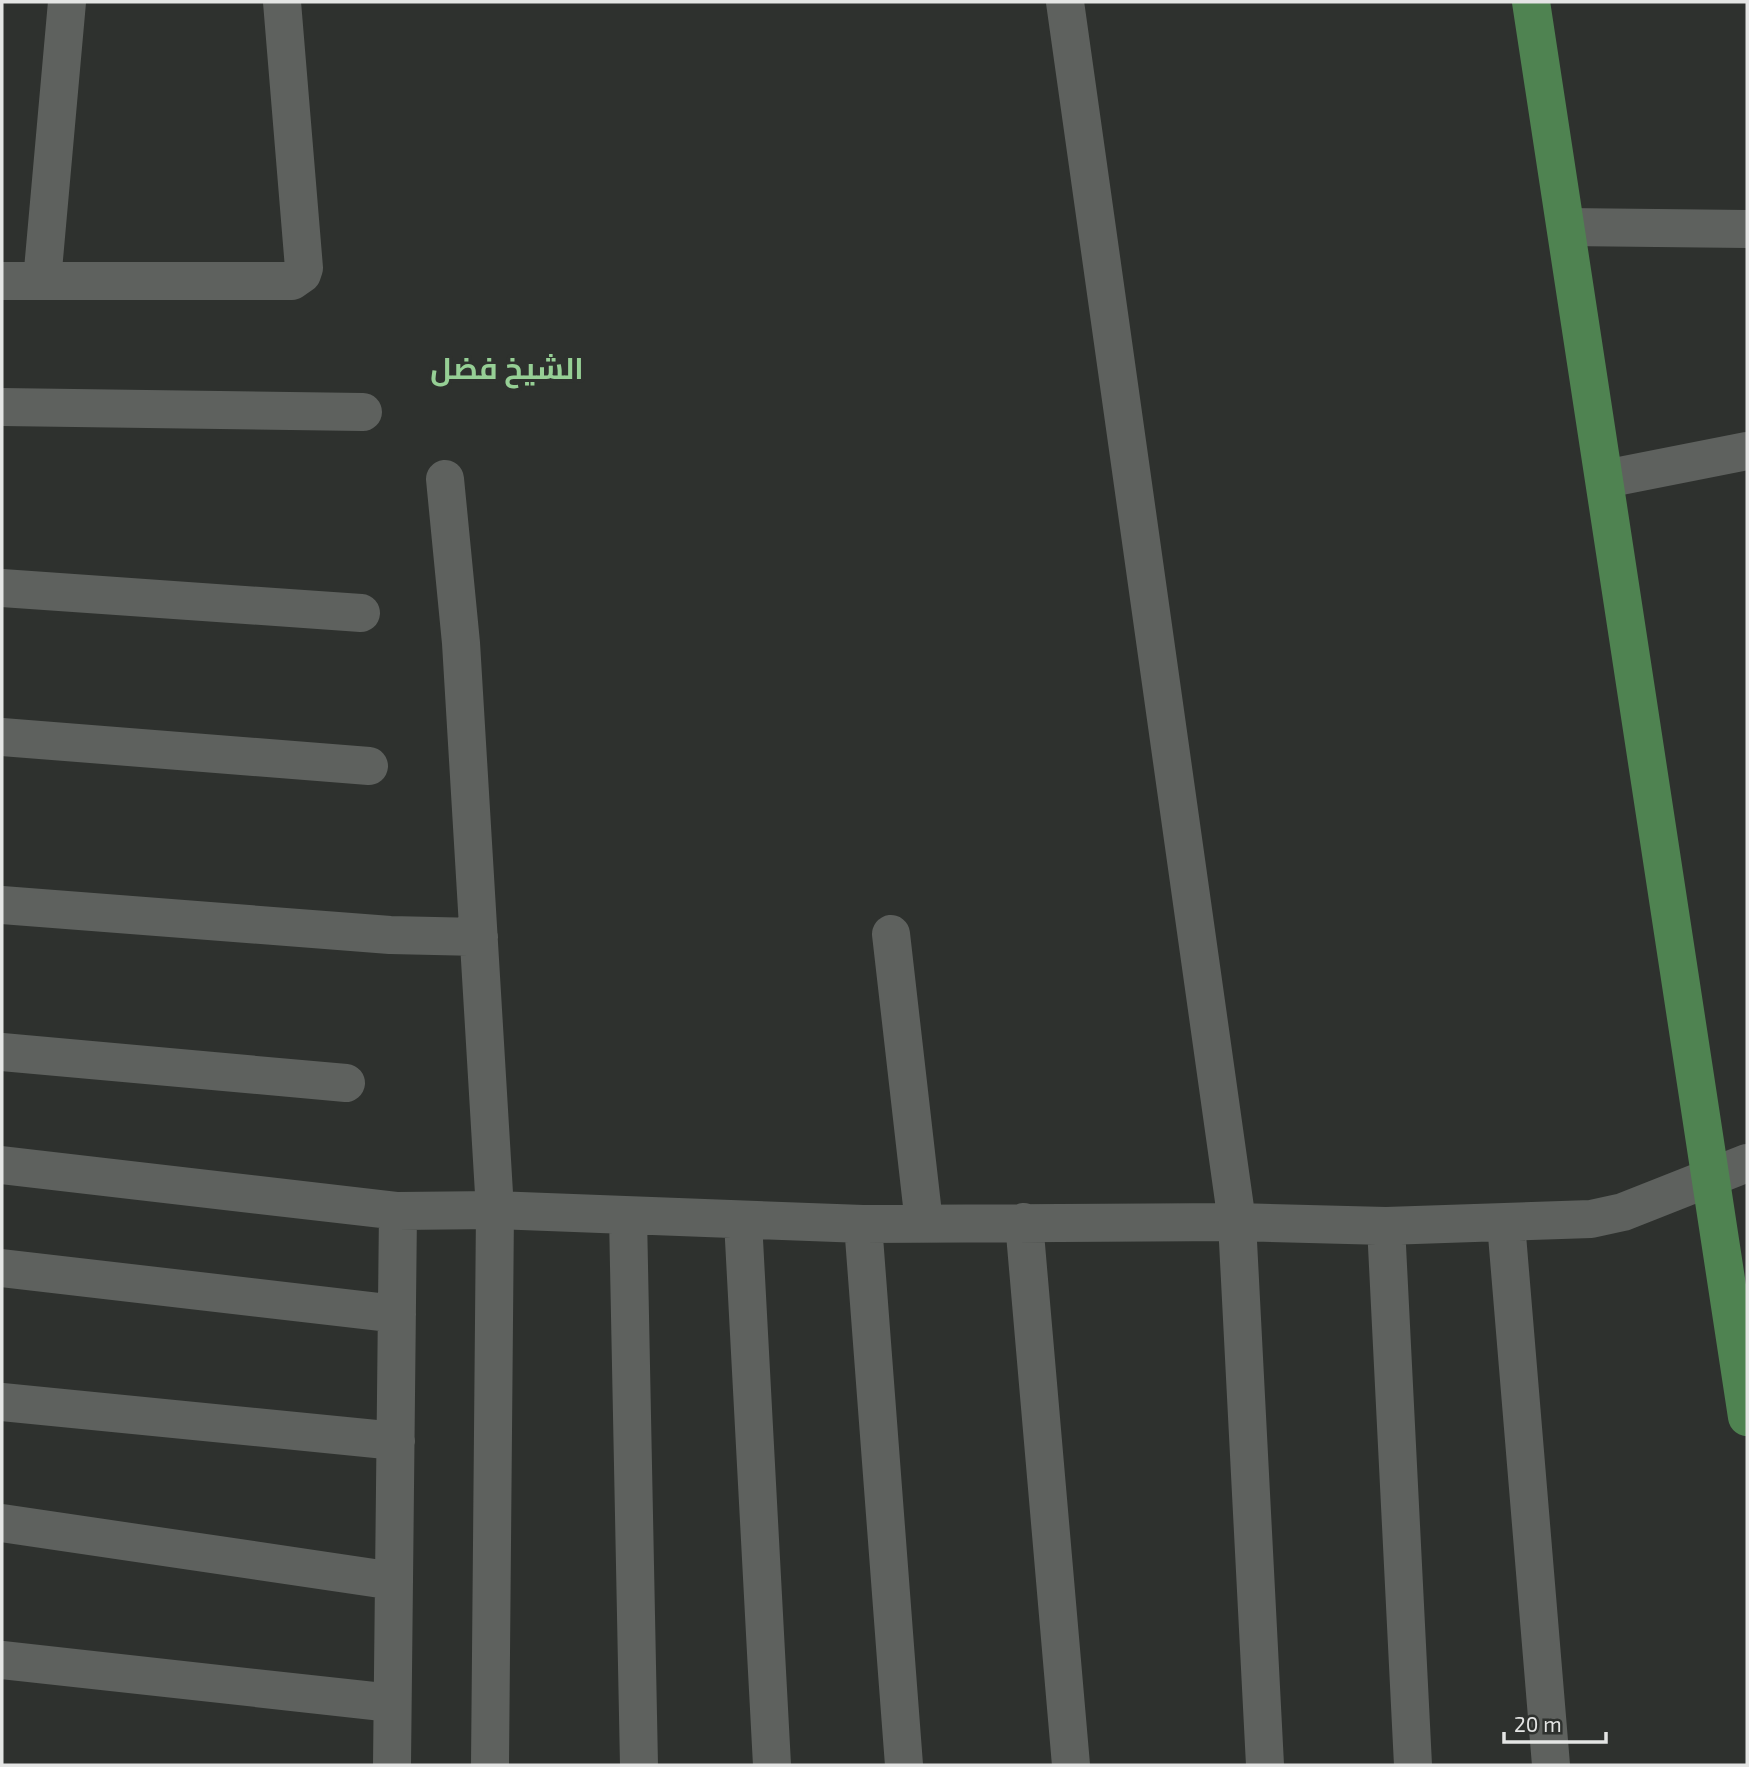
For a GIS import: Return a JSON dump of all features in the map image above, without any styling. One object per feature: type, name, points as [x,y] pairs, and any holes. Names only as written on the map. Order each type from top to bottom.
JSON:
[{"type":"main road","points":[[1531,2],[1747,1417]]},
{"type":"street","points":[[42,281],[67,2]]},
{"type":"street","points":[[2,281],[292,281],[302,274],[282,2]]},
{"type":"street","points":[[1065,2],[1237,1222],[1265,1765]]},
{"type":"street","points":[[1566,227],[1747,229]]},
{"type":"street","points":[[2,407],[363,412]]},
{"type":"street","points":[[1605,479],[1747,451]]},
{"type":"street","points":[[445,479],[461,643],[495,1210],[489,1765]]},
{"type":"street","points":[[2,588],[361,612]]},
{"type":"street","points":[[2,737],[369,766]]},
{"type":"street","points":[[2,905],[390,935],[479,937]]},
{"type":"street","points":[[891,934],[924,1223]]},
{"type":"street","points":[[2,1052],[346,1083]]},
{"type":"street","points":[[2,1165],[398,1211],[495,1210],[863,1224],[1237,1222],[1386,1226],[1578,1220],[1612,1214],[1747,1163]]},
{"type":"street","points":[[392,1765],[398,1211]]},
{"type":"street","points":[[628,1216],[639,1765]]},
{"type":"street","points":[[743,1221],[772,1765]]},
{"type":"street","points":[[1024,1222],[1071,1765]]},
{"type":"street","points":[[1506,1223],[1551,1765]]},
{"type":"street","points":[[863,1224],[904,1765]]},
{"type":"street","points":[[1386,1226],[1413,1765]]},
{"type":"street","points":[[2,1268],[397,1314]]},
{"type":"street","points":[[2,1402],[396,1441]]},
{"type":"street","points":[[2,1524],[394,1581]]},
{"type":"street","points":[[2,1660],[392,1703]]},
{"type":"district","name":"الشيخ فضل","points":[[507,367]]}]
